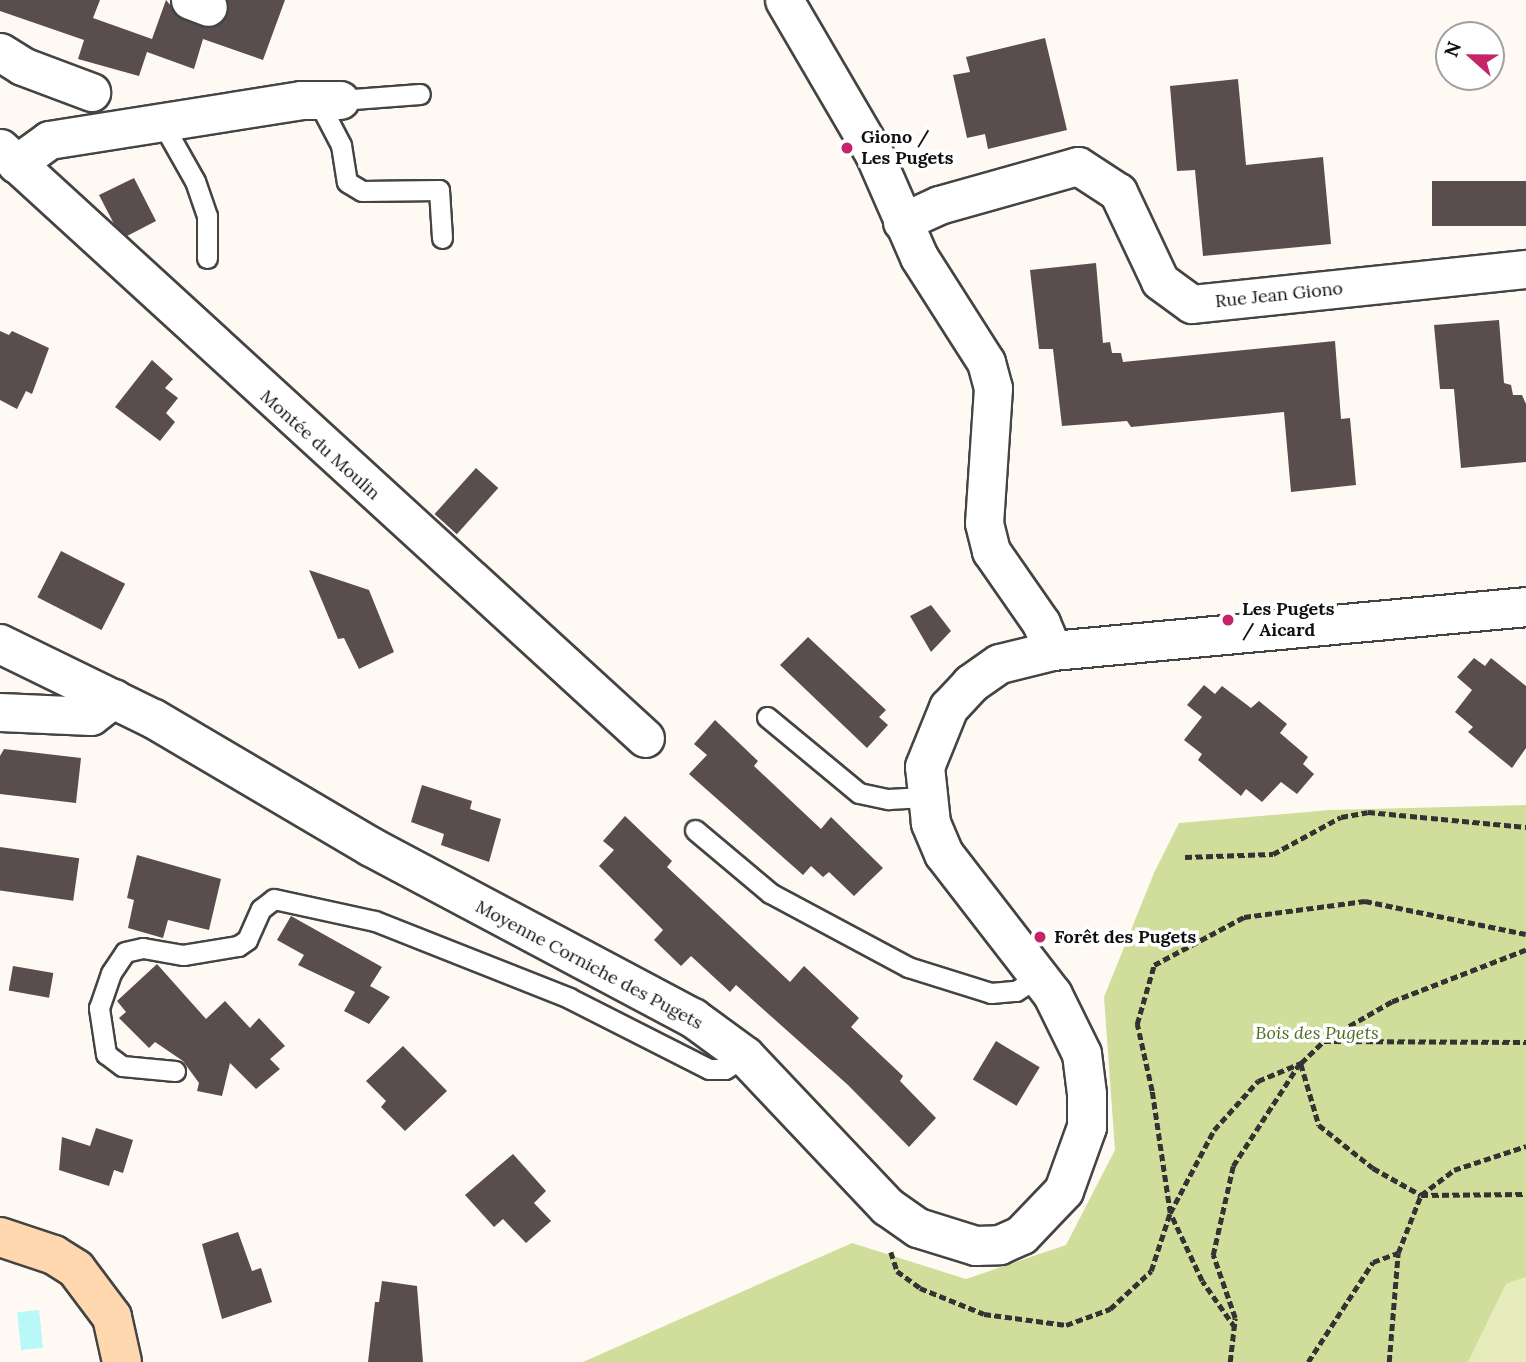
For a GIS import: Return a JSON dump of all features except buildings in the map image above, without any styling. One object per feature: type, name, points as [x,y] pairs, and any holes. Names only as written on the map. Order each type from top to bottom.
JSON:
[{"type":"main road","points":[[0,1237],[54,1255],[76,1269],[112,1317],[122,1362]]},
{"type":"street","points":[[784,0],[874,154],[919,257],[986,362],[993,388],[984,523],[991,551],[1041,623],[1053,652]]},
{"type":"street","points":[[0,52],[22,66],[91,92]]},
{"type":"street","points":[[8,156],[49,140],[161,121],[330,101]]},
{"type":"street","name":"Montée du Moulin","points":[[8,156],[645,738]]},
{"type":"street","name":"Rue Jean Giono","points":[[902,222],[939,205],[1078,166],[1118,192],[1160,281],[1192,304],[1526,268]]},
{"type":"street","name":"Moyenne Corniche des Pugets","points":[[0,644],[114,698],[371,847],[662,1000],[746,1056],[888,1207],[944,1239],[976,1246],[1000,1245],[1023,1235],[1064,1191],[1079,1161],[1087,1128],[1082,1054],[1039,976],[944,854],[925,797],[925,766],[949,708],[971,684],[1000,664],[1053,652],[1526,607]]},
{"type":"street","points":[[0,712],[91,716],[114,698]]},
{"type":"lane","points":[[421,94],[330,101],[341,145],[346,182],[362,191],[439,190],[442,238]]},
{"type":"lane","points":[[161,121],[195,181],[206,216],[207,258]]},
{"type":"lane","points":[[767,717],[859,793],[888,799],[925,797]]},
{"type":"lane","points":[[695,830],[769,892],[908,967],[991,993],[1016,990],[1039,976]]},
{"type":"lane","points":[[175,1071],[122,1066],[106,1054],[99,1008],[111,973],[125,953],[143,948],[183,955],[238,946],[247,940],[261,909],[274,899],[375,921],[569,998],[709,1069],[725,1069],[746,1056]]},
{"type":"path","points":[[1185,857],[1273,854],[1341,817],[1368,812],[1526,827]]},
{"type":"path","points":[[1235,1328],[1202,1281],[1170,1213],[1152,1091],[1137,1024],[1154,965],[1244,917],[1365,901],[1526,934]]},
{"type":"path","points":[[1230,1362],[1235,1328],[1213,1255],[1233,1166],[1301,1063],[1324,1041],[1392,1002],[1526,950]]},
{"type":"path","points":[[1324,1041],[1526,1042]]},
{"type":"path","points":[[920,1288],[984,1314],[1066,1325],[1110,1309],[1150,1271],[1170,1213],[1214,1130],[1258,1081],[1301,1063]]},
{"type":"path","points":[[1301,1063],[1319,1125],[1373,1168],[1421,1195],[1526,1194]]},
{"type":"path","points":[[1389,1362],[1398,1253],[1421,1195],[1454,1170],[1526,1146]]},
{"type":"path","points":[[1308,1362],[1373,1262],[1398,1253]]},
{"type":"green space","name":"Bois des Pugets","points":[[1526,805],[1526,1277],[1506,1284],[1468,1362],[583,1362],[852,1243],[966,1279],[1066,1245],[1115,1150],[1104,997],[1154,873],[1179,823],[1330,810]]},
{"type":"green space","points":[[1526,1277],[1526,1362],[1468,1362],[1506,1284]]},
{"type":"water","points":[[39,1310],[43,1348],[21,1350],[17,1312]]},
{"type":"place","name":"Giono / Les Pugets","points":[[847,148]]},
{"type":"place","name":"Les Pugets / Aicard","points":[[1228,620]]},
{"type":"place","name":"Forêt des Pugets","points":[[1040,937]]}]
